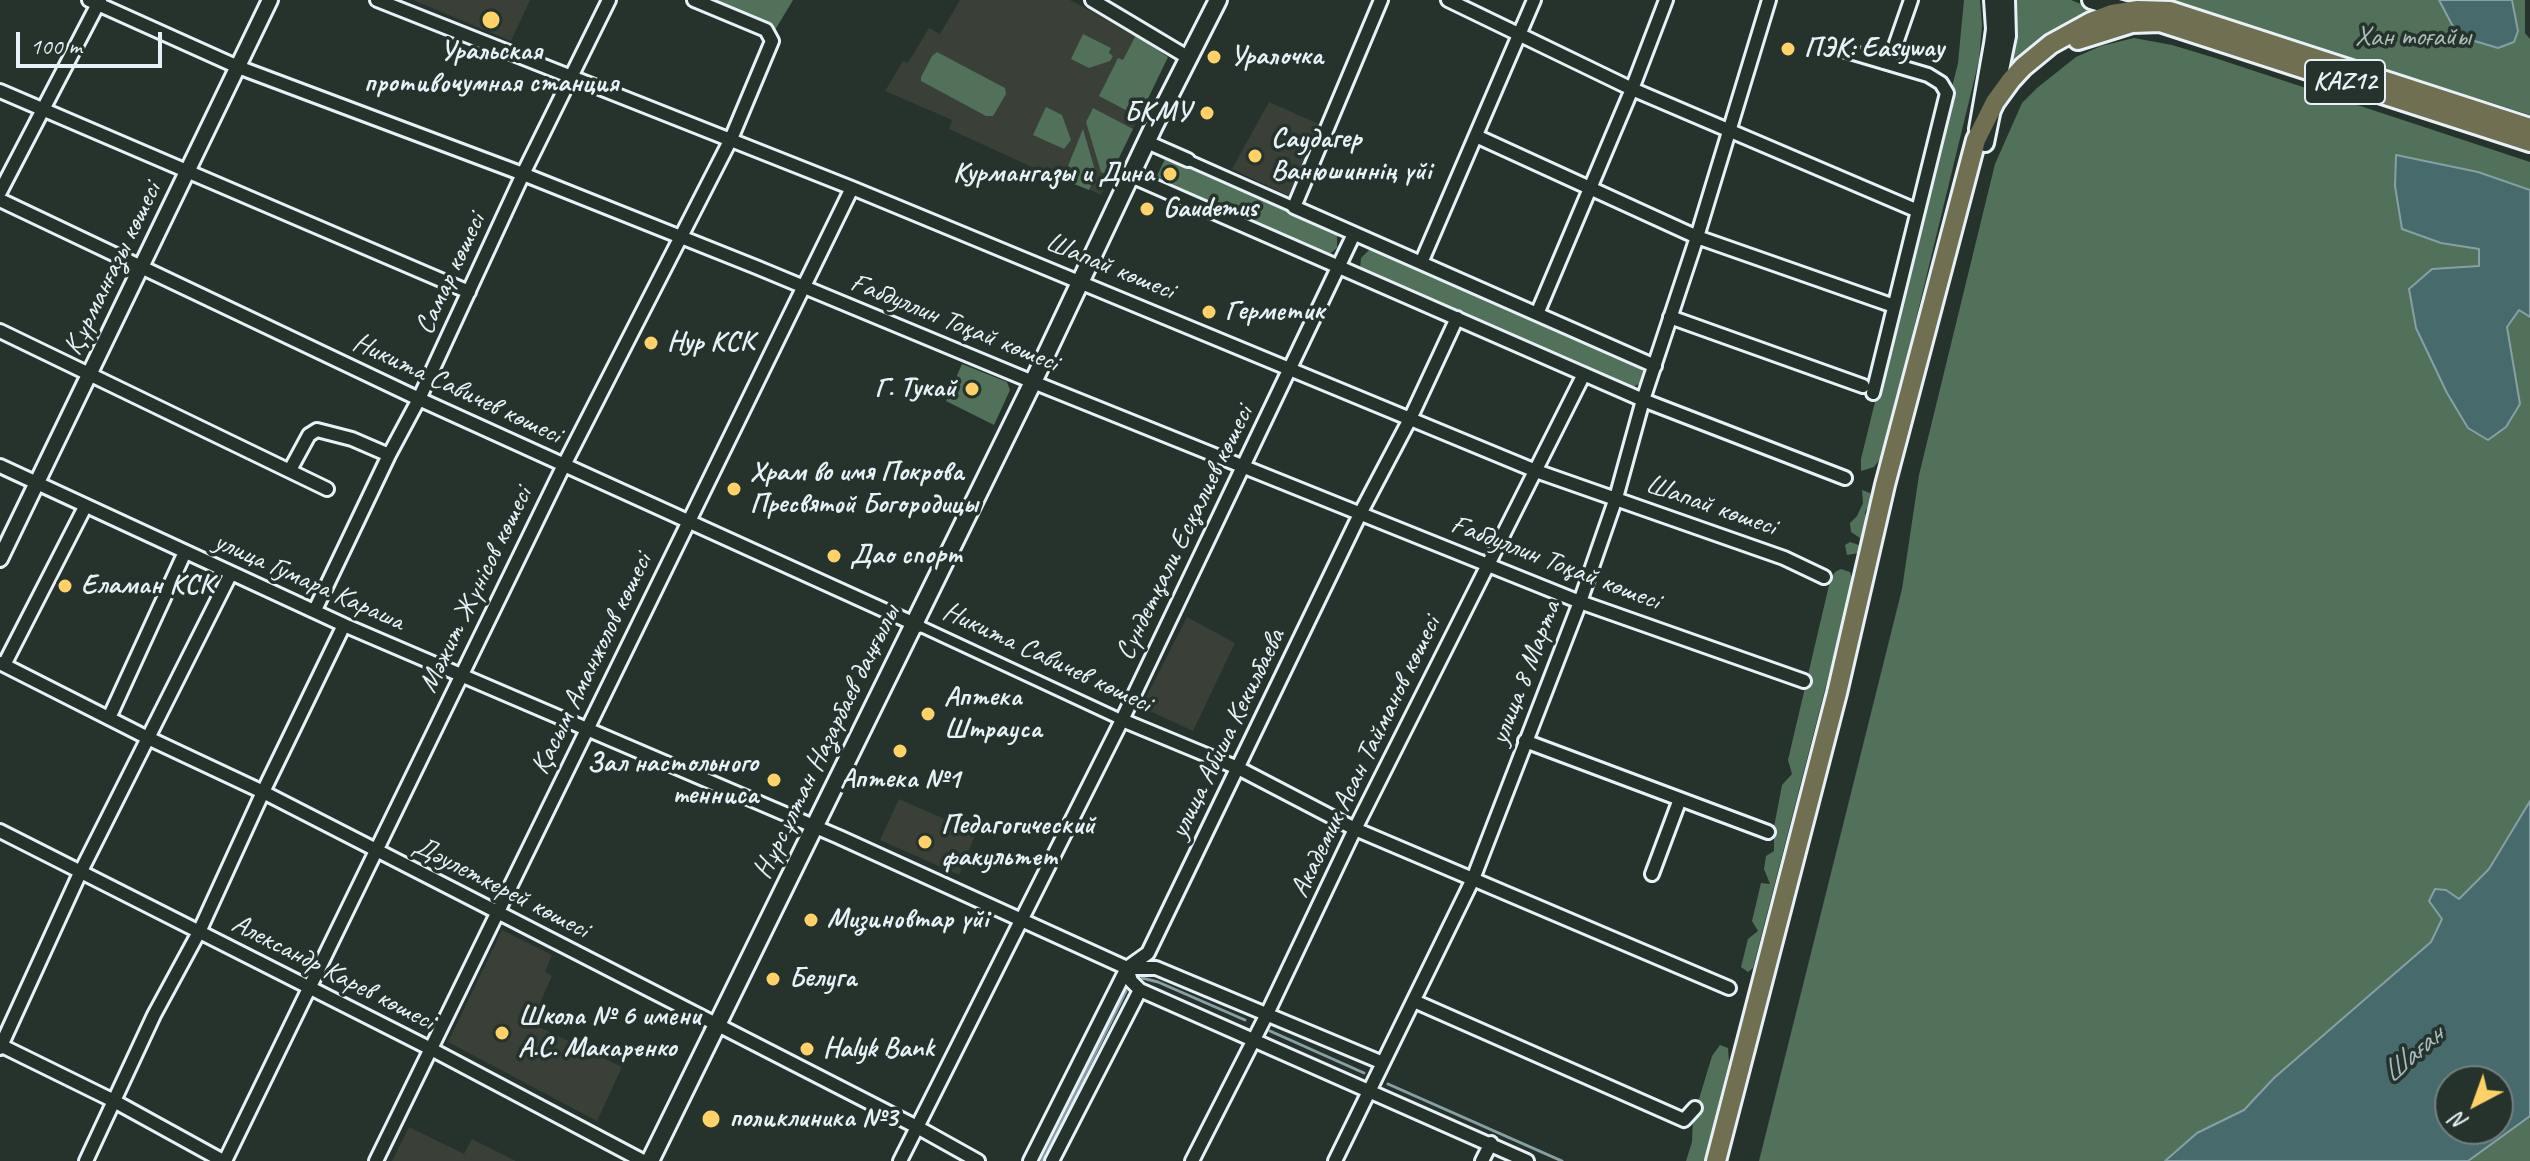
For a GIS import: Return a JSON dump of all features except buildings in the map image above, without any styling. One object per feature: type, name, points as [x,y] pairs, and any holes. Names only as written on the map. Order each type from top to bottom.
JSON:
[{"type":"main road","name":"Нұрсұлтан Назарбаев даңғылы","points":[[650,1161],[814,826],[918,625],[1147,142],[1218,0]]},
{"type":"main road","points":[[1727,1161],[1846,696],[1981,142],[1993,44],[1993,0]]},
{"type":"main road","points":[[1716,1161],[1837,693],[1885,485],[1981,142],[1995,102],[2007,36],[2006,0]]},
{"type":"main road","points":[[2091,0],[2130,6],[2165,17]]},
{"type":"main road","points":[[1995,102],[2023,67],[2051,44],[2091,22],[2130,6]]},
{"type":"main road","points":[[1981,142],[2016,89],[2055,53],[2095,34],[2165,17]]},
{"type":"main road","name":"KAZ12","points":[[2165,17],[2530,128]]},
{"type":"main road","name":"KAZ12","points":[[2165,17],[2530,142]]},
{"type":"street","name":"Құрманғазы көшесі","points":[[0,559],[270,0]]},
{"type":"street","name":"Шапай көшесі","points":[[377,0],[852,188],[1536,471],[1784,558],[1824,577]]},
{"type":"street","name":"Самар көшесі","points":[[315,610],[609,0]]},
{"type":"street","name":"Мәжит Жүнісов көшесі","points":[[224,1161],[564,465],[731,139],[772,41],[766,30],[694,0]]},
{"type":"street","points":[[1092,0],[1189,58]]},
{"type":"street","points":[[1294,207],[1381,0]]},
{"type":"street","points":[[1448,0],[1632,89],[1918,211]]},
{"type":"street","points":[[1421,263],[1534,0]]},
{"type":"street","points":[[1537,314],[1591,189],[1666,0]]},
{"type":"street","name":"улица 8 Марта","points":[[1335,1161],[1473,879],[1580,602],[1616,498],[1643,400],[1697,237],[1769,0]]},
{"type":"street","points":[[1883,62],[1894,49],[1911,0]]},
{"type":"street","name":"Ғабдуллин Тоқай көшесі","points":[[96,1],[238,67],[523,174],[1580,602],[1804,681]]},
{"type":"street","points":[[0,192],[96,1]]},
{"type":"street","points":[[1670,317],[1868,390],[1894,306],[1947,93],[1941,83],[1928,75],[1823,44]]},
{"type":"street","points":[[0,91],[469,292]]},
{"type":"street","points":[[1476,136],[1697,237],[1894,306]]},
{"type":"street","points":[[1147,142],[1655,366]]},
{"type":"street","points":[[1131,176],[1643,400],[1845,478]]},
{"type":"street","name":"Қасым Аманжолов көшесі","points":[[376,1161],[852,188]]},
{"type":"street","name":"Никита Савичев көшесі","points":[[0,200],[688,523],[1122,720],[1238,768],[1355,829],[1729,988]]},
{"type":"street","name":"Сүндетқали Есқалиев көшесі","points":[[900,1161],[1122,720],[1354,234]]},
{"type":"street","name":"улица Абиша Кекилбаева","points":[[1030,1161],[1127,968],[1148,953],[1457,318]]},
{"type":"street","points":[[0,331],[327,489]]},
{"type":"street","name":"Академик Асан Тайманов көшесі","points":[[1192,1161],[1584,374]]},
{"type":"street","points":[[290,470],[309,435],[317,430],[352,439],[389,455]]},
{"type":"street","name":"улица Гумара Караша","points":[[0,466],[344,625],[814,826],[1127,968],[1156,968],[1383,1063]]},
{"type":"street","points":[[2,664],[85,507]]},
{"type":"street","points":[[109,718],[185,552]]},
{"type":"street","points":[[224,1161],[114,1101],[0,1046],[80,873],[231,573]]},
{"type":"street","points":[[86,1161],[154,1015],[199,932],[344,625]]},
{"type":"street","name":"Дәулеткерей көшесі","points":[[2,664],[263,792],[978,1161]]},
{"type":"street","points":[[1525,741],[1768,832]]},
{"type":"street","points":[[1652,874],[1680,799]]},
{"type":"street","name":"Александр Карев көшесі","points":[[0,831],[431,1049],[643,1161]]},
{"type":"street","points":[[1127,968],[1131,981],[1140,990],[1527,1161]]},
{"type":"street","points":[[1052,1161],[1140,990]]},
{"type":"street","points":[[1414,1001],[1684,1120],[1695,1108]]},
{"type":"street","points":[[1482,1161],[1491,1143]]},
{"type":"shaded area","name":"Уральская противочумная станция","points":[[413,0],[530,0],[511,41]]},
{"type":"shaded area","points":[[960,0],[1070,0],[1131,32],[1168,57],[1101,195],[1058,179],[949,129],[952,120],[885,91],[903,61],[908,63],[929,28],[940,34]]},
{"type":"shaded area","name":"Саудагер Ванюшиннің үйі","points":[[1269,102],[1321,125],[1289,196],[1232,169]]},
{"type":"shaded area","points":[[1187,617],[1235,643],[1193,731],[1141,707]]},
{"type":"shaded area","points":[[899,799],[976,833],[959,875],[880,840]]},
{"type":"shaded area","name":"Школа № 6 имени А.С. Макаренко","points":[[502,930],[552,955],[545,972],[552,976],[531,1023],[622,1067],[597,1121],[448,1042]]},
{"type":"shaded area","points":[[409,1127],[464,1154],[472,1139],[516,1161],[392,1161]]},
{"type":"green space","points":[[705,0],[793,0],[775,30]]},
{"type":"green space","points":[[1964,0],[1980,0],[1982,25],[1979,60],[1883,455],[1874,467],[1861,471],[1861,459],[1958,63]]},
{"type":"green space","points":[[2011,0],[2071,0],[2098,11],[2007,71]]},
{"type":"green space","name":"Хан тоғайы","points":[[2166,0],[2439,0],[2458,36],[2518,31],[2512,0],[2525,0],[2525,33],[2530,39],[2530,115]]},
{"type":"green space","points":[[1083,34],[1111,48],[1109,53],[1113,56],[1110,61],[1089,68],[1071,59]]},
{"type":"green space","points":[[1136,35],[1168,57],[1139,117],[1099,96],[1118,58],[1123,60]]},
{"type":"green space","points":[[2134,38],[2215,58],[2530,162],[2530,190],[2478,172],[2397,155],[2395,186],[2441,243],[2479,249],[2479,266],[2432,269],[2520,404],[2507,327],[2519,310],[2530,317],[2530,801],[2489,869],[2442,919],[2431,942],[2274,1078],[2244,1110],[2197,1133],[2165,1161],[1759,1161],[1902,589],[1919,475],[1995,164],[2022,103],[2037,88],[2076,57],[2101,46]]},
{"type":"green space","points":[[937,52],[1005,88],[1006,94],[993,116],[986,116],[921,81],[932,56]]},
{"type":"green space","points":[[1046,107],[1062,115],[1071,140],[1064,149],[1033,135]]},
{"type":"green space","points":[[1093,108],[1133,129],[1110,176],[1101,172],[1086,122]]},
{"type":"green space","points":[[1083,129],[1096,174],[1089,190],[1069,182],[1074,169],[1068,166]]},
{"type":"green space","points":[[1166,157],[1337,232],[1337,248],[1326,257],[1154,182]]},
{"type":"green space","points":[[1370,249],[1381,251],[1641,364],[1645,381],[1629,389],[1360,270],[1361,258]]},
{"type":"green space","points":[[962,364],[1007,382],[1010,390],[994,425],[946,401]]},
{"type":"green space","points":[[1862,490],[1870,493],[1871,502],[1865,512],[1867,528],[1859,553],[1847,555],[1845,545],[1850,542],[1859,545],[1860,538],[1851,532],[1850,523],[1863,503]]},
{"type":"green space","points":[[1841,569],[1850,572],[1853,581],[1753,968],[1748,972],[1741,967],[1748,939],[1758,931],[1752,921],[1761,883],[1770,884],[1764,869],[1766,856],[1774,851],[1774,827],[1782,785],[1792,774],[1788,760],[1830,581]]},
{"type":"green space","points":[[942,629],[1101,703],[1095,715],[936,641]]},
{"type":"green space","points":[[1720,1045],[1728,1048],[1729,1062],[1704,1161],[1686,1161],[1692,1142],[1693,1119],[1712,1056]]},
{"type":"green space","points":[[2530,1116],[2530,1161],[2468,1161],[2489,1145],[2514,1145],[2514,1127]]},
{"type":"water","points":[[2439,0],[2512,0],[2518,31],[2514,42],[2498,48],[2458,36]]},
{"type":"water","points":[[2396,155],[2478,172],[2530,190],[2530,317],[2519,310],[2507,327],[2520,404],[2506,427],[2488,440],[2468,428],[2447,393],[2416,328],[2409,289],[2432,269],[2479,266],[2479,249],[2441,243],[2402,229],[2395,186]]},
{"type":"water","name":"Шаған","points":[[2530,801],[2530,1116],[2514,1128],[2514,1065],[2434,1065],[2434,1145],[2490,1145],[2468,1161],[2165,1161],[2197,1133],[2244,1110],[2274,1078],[2431,942],[2442,919],[2429,901],[2435,889],[2446,890],[2459,899],[2489,869]]},
{"type":"waterway","points":[[1142,978],[1245,1020]]},
{"type":"waterway","points":[[1042,1161],[1126,991]]},
{"type":"waterway","points":[[1270,1031],[1364,1073]]},
{"type":"waterway","points":[[1388,1084],[1562,1161]]},
{"type":"place","name":"Уральская противочумная станция","points":[[491,20]]},
{"type":"place","name":"ПЭК: Easyway","points":[[1788,49]]},
{"type":"place","name":"Уралочка","points":[[1214,57]]},
{"type":"place","name":"БҚМУ","points":[[1207,113]]},
{"type":"place","name":"Саудагер Ванюшиннің үйі","points":[[1255,156]]},
{"type":"place","name":"Курмангазы и Дина","points":[[1170,174]]},
{"type":"place","name":"Gaudemus","points":[[1147,209]]},
{"type":"place","name":"Герметик","points":[[1209,312]]},
{"type":"place","name":"Нур КСК","points":[[651,343]]},
{"type":"place","name":"Г. Тукай","points":[[972,389]]},
{"type":"place","name":"Храм во имя Покрова Пресвятой Богородицы","points":[[734,489]]},
{"type":"place","name":"Дао спорт","points":[[834,556]]},
{"type":"place","name":"Еламан КСК","points":[[65,586]]},
{"type":"place","name":"Аптека Штрауса","points":[[928,714]]},
{"type":"place","name":"Аптека №1","points":[[900,751]]},
{"type":"place","name":"Зал настольного тенниса","points":[[774,780]]},
{"type":"place","name":"Педагогический факультет","points":[[925,842]]},
{"type":"place","name":"Мизиновтар үйі","points":[[811,920]]},
{"type":"place","name":"Белуга","points":[[773,979]]},
{"type":"place","name":"Школа № 6 имени А.С. Макаренко","points":[[502,1033]]},
{"type":"place","name":"Halyk Bank","points":[[807,1049]]},
{"type":"place","name":"поликлиника №3","points":[[711,1119]]}]
